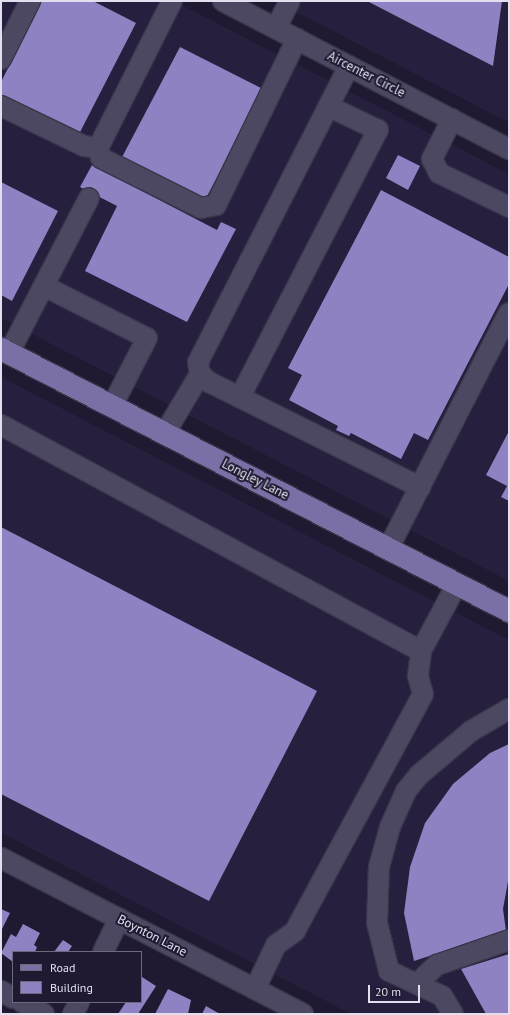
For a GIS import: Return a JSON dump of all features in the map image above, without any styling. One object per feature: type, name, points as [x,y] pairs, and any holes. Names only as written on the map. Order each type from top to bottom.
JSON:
[{"type":"main road","name":"Longley Lane","points":[[5,351],[509,611]]},
{"type":"street","points":[[1,59],[30,1]]},
{"type":"street","points":[[172,1],[98,148],[101,158],[201,208],[216,205],[297,39]]},
{"type":"street","name":"Aircenter Circle","points":[[223,1],[509,148]]},
{"type":"street","points":[[276,28],[290,1]]},
{"type":"street","points":[[165,434],[200,374],[198,362],[349,66]]},
{"type":"street","points":[[1,106],[84,146],[98,148]]},
{"type":"street","points":[[240,397],[378,130],[328,106]]},
{"type":"street","points":[[452,119],[432,159],[438,173],[509,208]]},
{"type":"street","points":[[5,351],[44,286],[89,198]]},
{"type":"street","points":[[44,286],[147,338],[112,406]]},
{"type":"street","points":[[388,549],[509,313]]},
{"type":"street","points":[[200,374],[240,397],[420,487]]},
{"type":"street","points":[[1,425],[421,651]]},
{"type":"street","points":[[255,989],[276,945],[295,931],[423,694],[418,676],[421,651],[458,584]]},
{"type":"street","points":[[453,1014],[442,996],[389,971],[377,923],[379,867],[390,827],[406,791],[434,759],[486,721],[509,709]]},
{"type":"street","name":"Boynton Lane","points":[[1,858],[304,1014]]},
{"type":"street","points":[[103,951],[119,919]]},
{"type":"street","points":[[417,984],[437,965],[509,940]]},
{"type":"street","points":[[1,991],[12,997]]},
{"type":"street","points":[[24,1003],[44,1014]]},
{"type":"street","points":[[73,1014],[78,1003]]},
{"type":"shaded area","points":[[1,1],[174,1],[509,174],[509,581],[1,318]]},
{"type":"shaded area","points":[[275,1],[509,1],[509,122],[500,118]]},
{"type":"shaded area","points":[[1,377],[509,640],[509,1014],[351,1014],[1,833]]},
{"type":"building","points":[[42,1],[93,1],[136,23],[77,138],[73,132],[1,95],[1,82]]},
{"type":"building","points":[[367,1],[502,1],[493,66]]},
{"type":"building","points":[[180,47],[263,89],[203,204],[120,161]]},
{"type":"building","points":[[398,155],[420,166],[408,190],[386,178]]},
{"type":"building","points":[[92,165],[217,230],[221,222],[236,229],[187,322],[85,271],[117,206],[80,187]]},
{"type":"building","points":[[1,182],[58,211],[12,301],[1,295]]},
{"type":"building","points":[[381,190],[509,257],[509,284],[428,440],[414,433],[401,459],[351,433],[349,436],[336,430],[338,426],[289,400],[302,375],[288,368]]},
{"type":"building","points":[[509,431],[509,501],[501,497],[507,486],[486,475]]},
{"type":"building","points":[[1,527],[317,691],[209,901],[1,794]]},
{"type":"building","points":[[509,744],[509,876],[503,909],[506,931],[414,961],[404,913],[410,867],[425,823],[453,784],[490,753]]},
{"type":"building","points":[[1,909],[10,913],[1,931]]},
{"type":"building","points":[[23,924],[40,933],[34,945],[37,947],[35,951],[12,951],[12,961],[1,953],[11,934],[16,937]]},
{"type":"building","points":[[63,940],[72,946],[69,951],[55,951]]},
{"type":"building","points":[[509,954],[509,1014],[486,1014],[461,969]]},
{"type":"building","points":[[142,977],[156,986],[138,1014],[118,1014],[125,1003],[142,1003]]},
{"type":"building","points":[[168,989],[191,1000],[188,1014],[155,1014]]},
{"type":"building","points":[[206,1006],[220,1014],[202,1014]]}]
